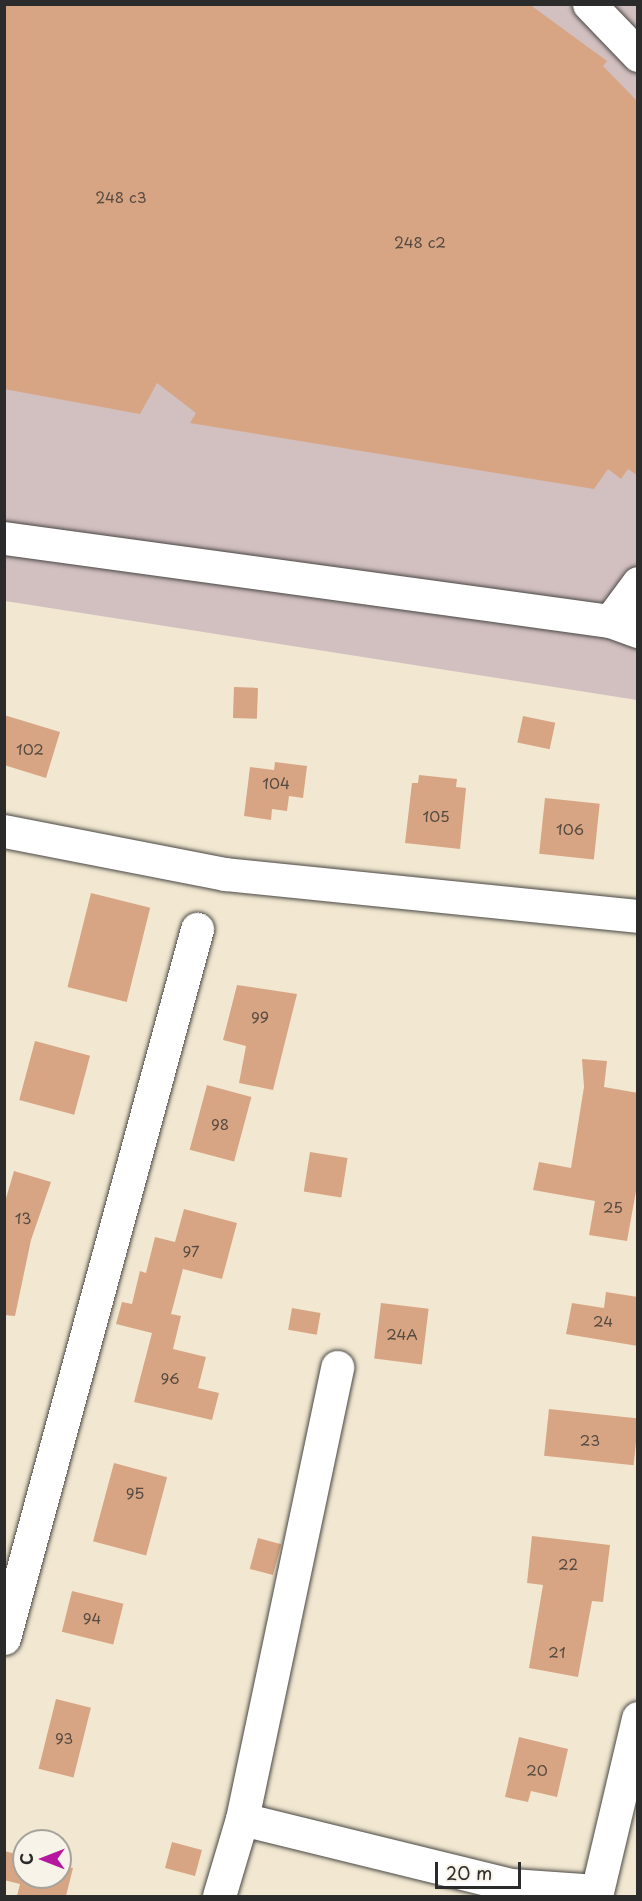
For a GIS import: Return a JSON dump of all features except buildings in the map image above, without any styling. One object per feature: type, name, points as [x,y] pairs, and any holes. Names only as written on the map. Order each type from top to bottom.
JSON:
[{"type":"street","points":[[590,4],[638,55]]},
{"type":"street","points":[[4,538],[624,626],[638,582]]},
{"type":"street","points":[[4,831],[225,874],[638,916]]},
{"type":"street","points":[[4,1638],[198,929]]},
{"type":"street","points":[[219,1896],[242,1819],[337,1367]]},
{"type":"street","points":[[242,1819],[512,1885],[597,1894],[638,1718]]},
{"type":"shaded area","points":[[4,5],[637,6],[637,700],[5,601]]}]
